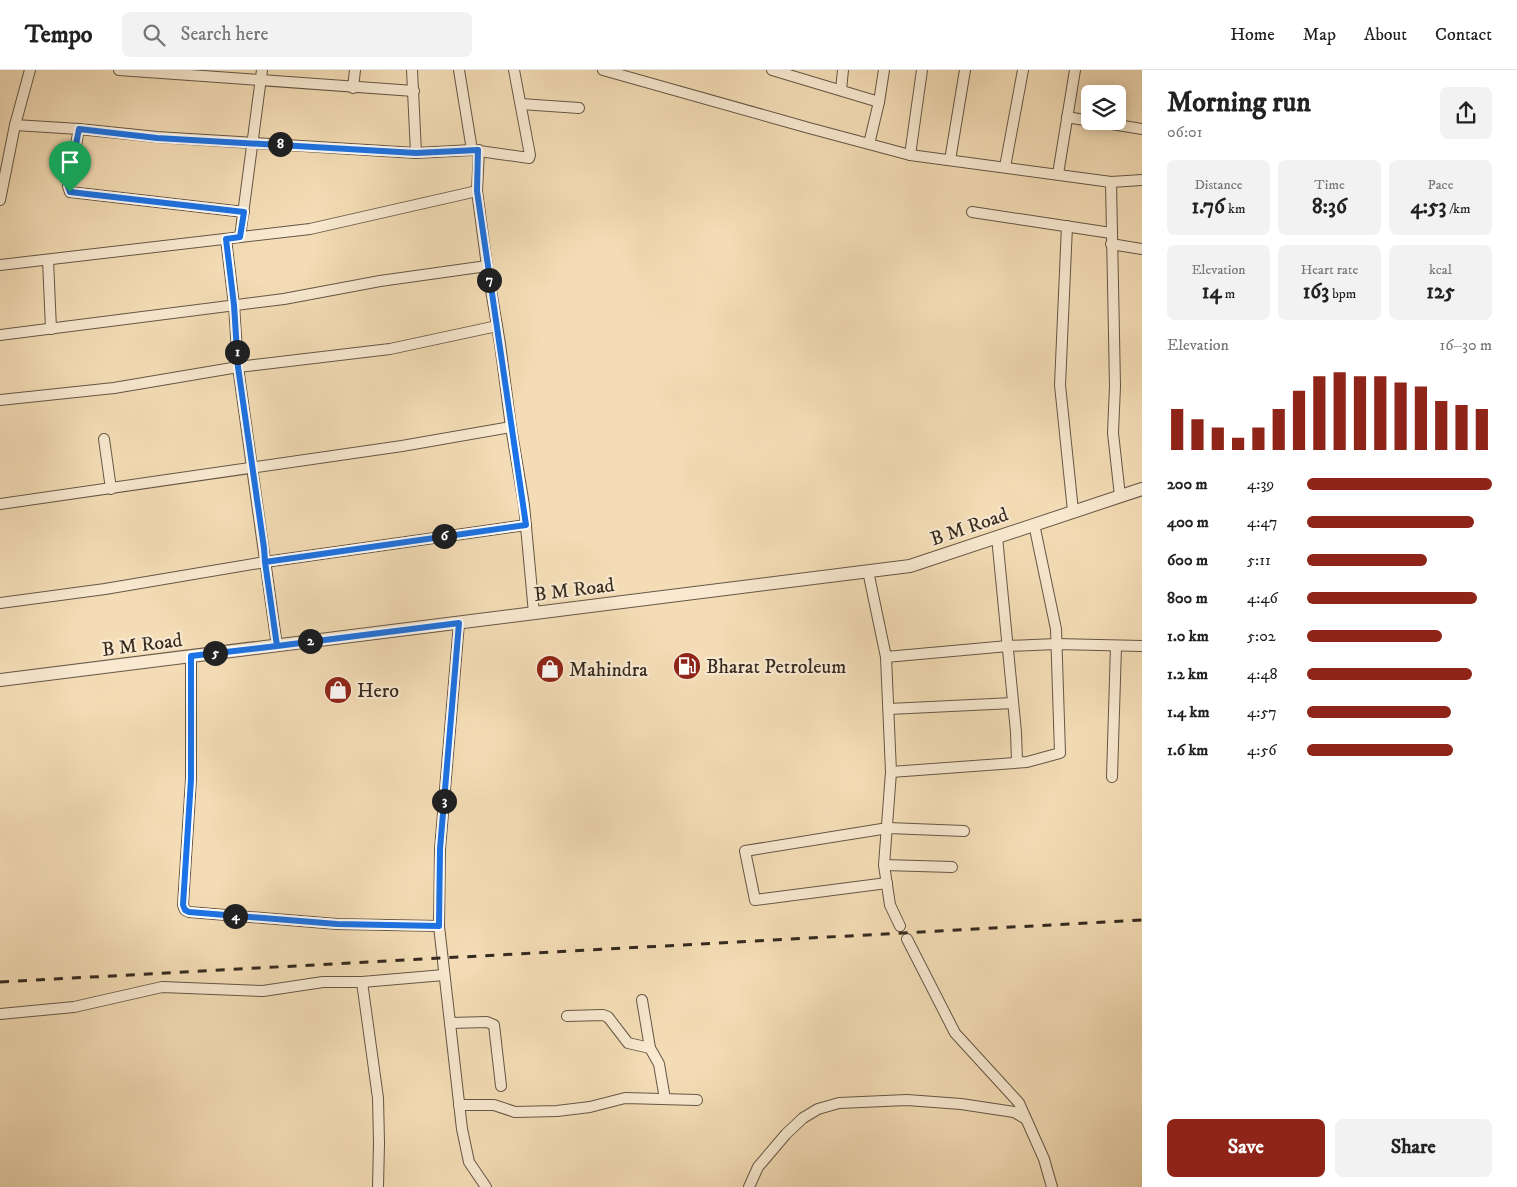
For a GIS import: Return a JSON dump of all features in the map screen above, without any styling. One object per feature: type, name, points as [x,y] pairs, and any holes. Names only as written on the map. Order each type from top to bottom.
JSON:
[{"type":"street","points":[[0,200],[30,70]]},
{"type":"street","points":[[119,70],[195,73],[261,81],[414,91]]},
{"type":"street","points":[[240,237],[254,144],[262,70]]},
{"type":"street","points":[[354,88],[355,70]]},
{"type":"street","points":[[412,70],[416,153]]},
{"type":"street","points":[[459,70],[475,150],[477,191],[526,525],[534,613]]},
{"type":"street","points":[[16,126],[79,129],[157,138],[416,153],[475,150],[530,157],[514,70]]},
{"type":"street","points":[[603,70],[620,72],[910,155],[1111,182],[1142,180]]},
{"type":"street","points":[[772,70],[880,102]]},
{"type":"street","points":[[841,90],[843,70]]},
{"type":"street","points":[[870,144],[880,102],[884,70]]},
{"type":"street","points":[[910,155],[922,70]]},
{"type":"street","points":[[950,160],[965,70]]},
{"type":"street","points":[[1005,167],[1023,70]]},
{"type":"street","points":[[1058,174],[1075,70]]},
{"type":"street","points":[[521,104],[579,108]]},
{"type":"street","points":[[1067,117],[1081,119]]},
{"type":"street","points":[[1126,126],[1142,129]]},
{"type":"street","points":[[79,129],[68,186],[70,192],[244,212]]},
{"type":"street","points":[[1111,182],[1111,244],[1116,386],[1113,433],[1120,496]]},
{"type":"street","points":[[0,265],[310,229],[477,191]]},
{"type":"street","points":[[972,212],[1111,233]]},
{"type":"street","points":[[1066,226],[1060,385],[1074,511]]},
{"type":"street","points":[[226,239],[234,305],[238,367],[277,646]]},
{"type":"street","points":[[1111,244],[1142,249]]},
{"type":"street","points":[[48,260],[51,329]]},
{"type":"street","points":[[0,335],[284,299],[380,281],[487,266]]},
{"type":"street","points":[[0,400],[114,388],[238,367],[390,349],[497,326]]},
{"type":"street","points":[[0,504],[402,446],[511,427]]},
{"type":"street","points":[[104,439],[111,488]]},
{"type":"street","name":"B M Road","points":[[0,680],[910,566],[1142,490]]},
{"type":"street","points":[[891,772],[1027,762],[1061,752],[1056,629],[1034,524]]},
{"type":"street","points":[[0,603],[105,589],[265,562],[526,525]]},
{"type":"street","points":[[997,537],[1017,762]]},
{"type":"street","points":[[868,571],[886,657],[889,709],[891,772],[884,865],[890,905],[900,926]]},
{"type":"street","points":[[459,623],[440,849],[439,926],[462,1129],[470,1162],[486,1187]]},
{"type":"street","points":[[886,657],[1008,646],[1056,644],[1142,646]]},
{"type":"street","points":[[1112,777],[1116,646]]},
{"type":"street","points":[[191,656],[191,779],[183,905],[185,910],[189,912],[337,924],[439,926]]},
{"type":"street","points":[[889,709],[1013,703]]},
{"type":"street","points":[[887,883],[755,900],[745,850],[888,828],[964,831]]},
{"type":"street","points":[[884,865],[952,867]]},
{"type":"street","points":[[907,940],[955,1034],[1019,1102],[1044,1159],[1052,1187]]},
{"type":"street","points":[[0,1014],[74,1006],[162,987],[264,991],[324,982],[362,982],[444,975]]},
{"type":"street","points":[[362,982],[378,1098],[378,1187]]},
{"type":"street","points":[[642,1000],[650,1048],[659,1064],[665,1099]]},
{"type":"street","points":[[567,1016],[608,1016],[628,1043],[650,1048]]},
{"type":"street","points":[[450,1023],[487,1022],[494,1025],[501,1086]]},
{"type":"street","points":[[459,1105],[494,1104],[515,1112],[557,1111],[590,1107],[625,1098],[697,1100]]},
{"type":"street","points":[[749,1187],[758,1167],[786,1134],[803,1118],[818,1109],[839,1103],[907,1100],[952,1103],[1014,1112],[1026,1119]]},
{"type":"railway","points":[[0,982],[1142,920]]},
{"type":"place","name":"Bharat Petroleum","points":[[687,666]]},
{"type":"place","name":"Mahindra","points":[[550,669]]},
{"type":"place","name":"Hero","points":[[338,690]]},
{"type":"route","points":[[70,192],[68,186],[79,129],[157,138],[416,153],[478,150],[477,191],[526,525],[265,562],[271,604],[277,646],[191,656],[191,779],[183,905],[185,910],[189,912],[337,924],[439,926],[440,849],[459,623],[277,646],[265,562],[264,548],[238,367],[234,305],[226,239],[240,237],[244,212],[70,192]]}]
